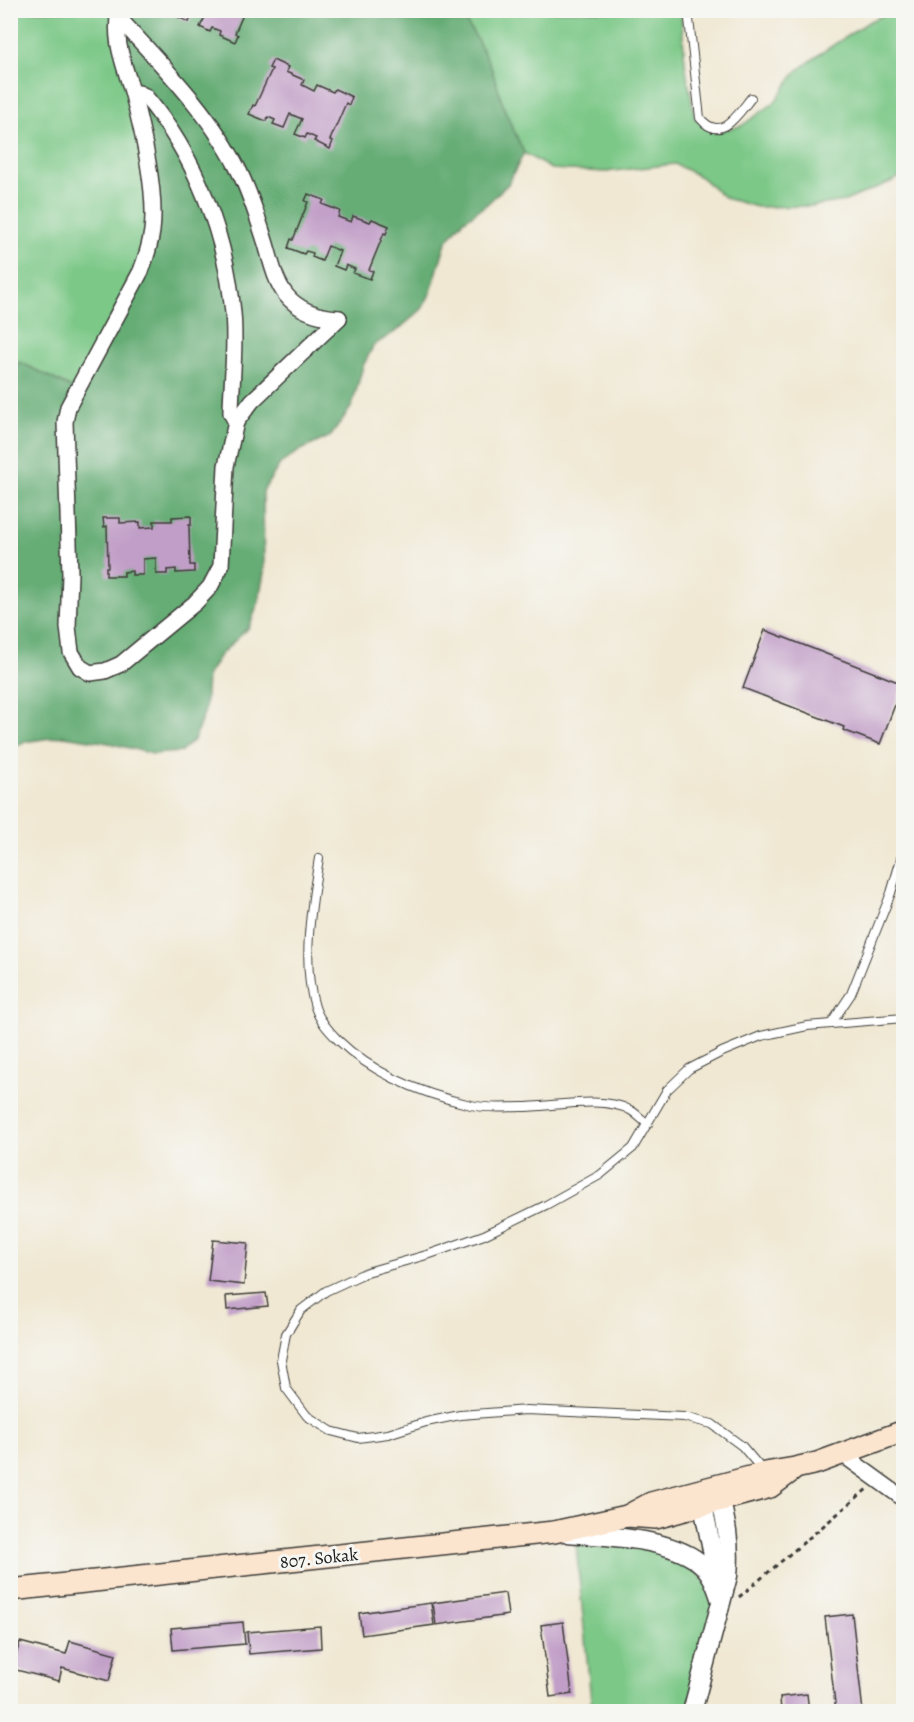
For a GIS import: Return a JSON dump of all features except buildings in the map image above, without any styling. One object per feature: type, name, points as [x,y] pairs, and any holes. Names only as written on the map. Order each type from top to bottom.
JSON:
[{"type":"main road","name":"807. Sokak","points":[[10,1590],[554,1532],[627,1516],[656,1518],[765,1473],[795,1468],[842,1454],[903,1431]]},
{"type":"main road","name":"807. Sokak","points":[[710,1495],[770,1487],[795,1468]]},
{"type":"street","points":[[118,14],[181,87],[225,146],[252,197],[272,265],[282,290],[303,309],[339,318],[252,401],[236,422],[226,466],[221,566],[210,587],[195,603],[121,664],[105,671],[90,673],[80,667],[71,652],[68,627],[70,573],[65,422],[72,396],[119,315],[141,271],[152,229],[151,194],[145,149],[119,51],[118,14]]},
{"type":"street","points":[[132,94],[138,93],[145,96],[177,138],[196,175],[220,240],[233,314],[231,409],[236,422]]},
{"type":"street","points":[[842,1454],[903,1499]]},
{"type":"street","points":[[692,1712],[719,1608],[710,1495]]},
{"type":"street","points":[[554,1532],[638,1540],[682,1553],[700,1563],[715,1581],[719,1608]]},
{"type":"lane","points":[[688,10],[700,118],[712,127],[724,127],[734,119],[751,98]]},
{"type":"lane","points":[[831,1024],[851,994],[891,893],[903,845]]},
{"type":"lane","points":[[319,858],[310,910],[310,986],[315,1008],[324,1026],[350,1051],[375,1069],[422,1091],[474,1106],[611,1104],[629,1109],[648,1124]]},
{"type":"lane","points":[[765,1473],[742,1446],[712,1424],[684,1417],[526,1410],[460,1415],[426,1422],[388,1434],[358,1438],[331,1431],[307,1416],[286,1388],[281,1360],[286,1334],[301,1310],[326,1291],[367,1272],[430,1254],[484,1235],[546,1205],[600,1175],[633,1148],[667,1090],[689,1069],[722,1052],[761,1036],[807,1026],[903,1018]]},
{"type":"path","points":[[719,1608],[877,1480]]},
{"type":"green space","points":[[11,11],[119,11],[145,149],[148,249],[76,390],[19,362],[11,382]]},
{"type":"green space","points":[[119,11],[459,11],[491,67],[505,111],[524,153],[508,184],[486,205],[463,221],[446,242],[431,292],[422,309],[398,330],[374,345],[363,366],[352,406],[331,436],[301,450],[280,464],[263,491],[264,573],[258,604],[249,627],[220,655],[207,676],[205,710],[194,740],[181,752],[153,754],[109,743],[64,736],[24,742],[11,749],[11,382],[20,362],[75,390],[91,363],[152,229]]},
{"type":"green space","points":[[459,11],[681,11],[685,63],[695,119],[719,131],[741,126],[774,103],[796,72],[870,21],[894,11],[903,11],[903,174],[895,180],[845,201],[812,206],[757,207],[725,198],[701,177],[675,164],[605,172],[551,169],[524,153],[505,111],[491,67]]},
{"type":"green space","points":[[575,1534],[682,1553],[721,1601],[692,1711],[592,1711]]}]
